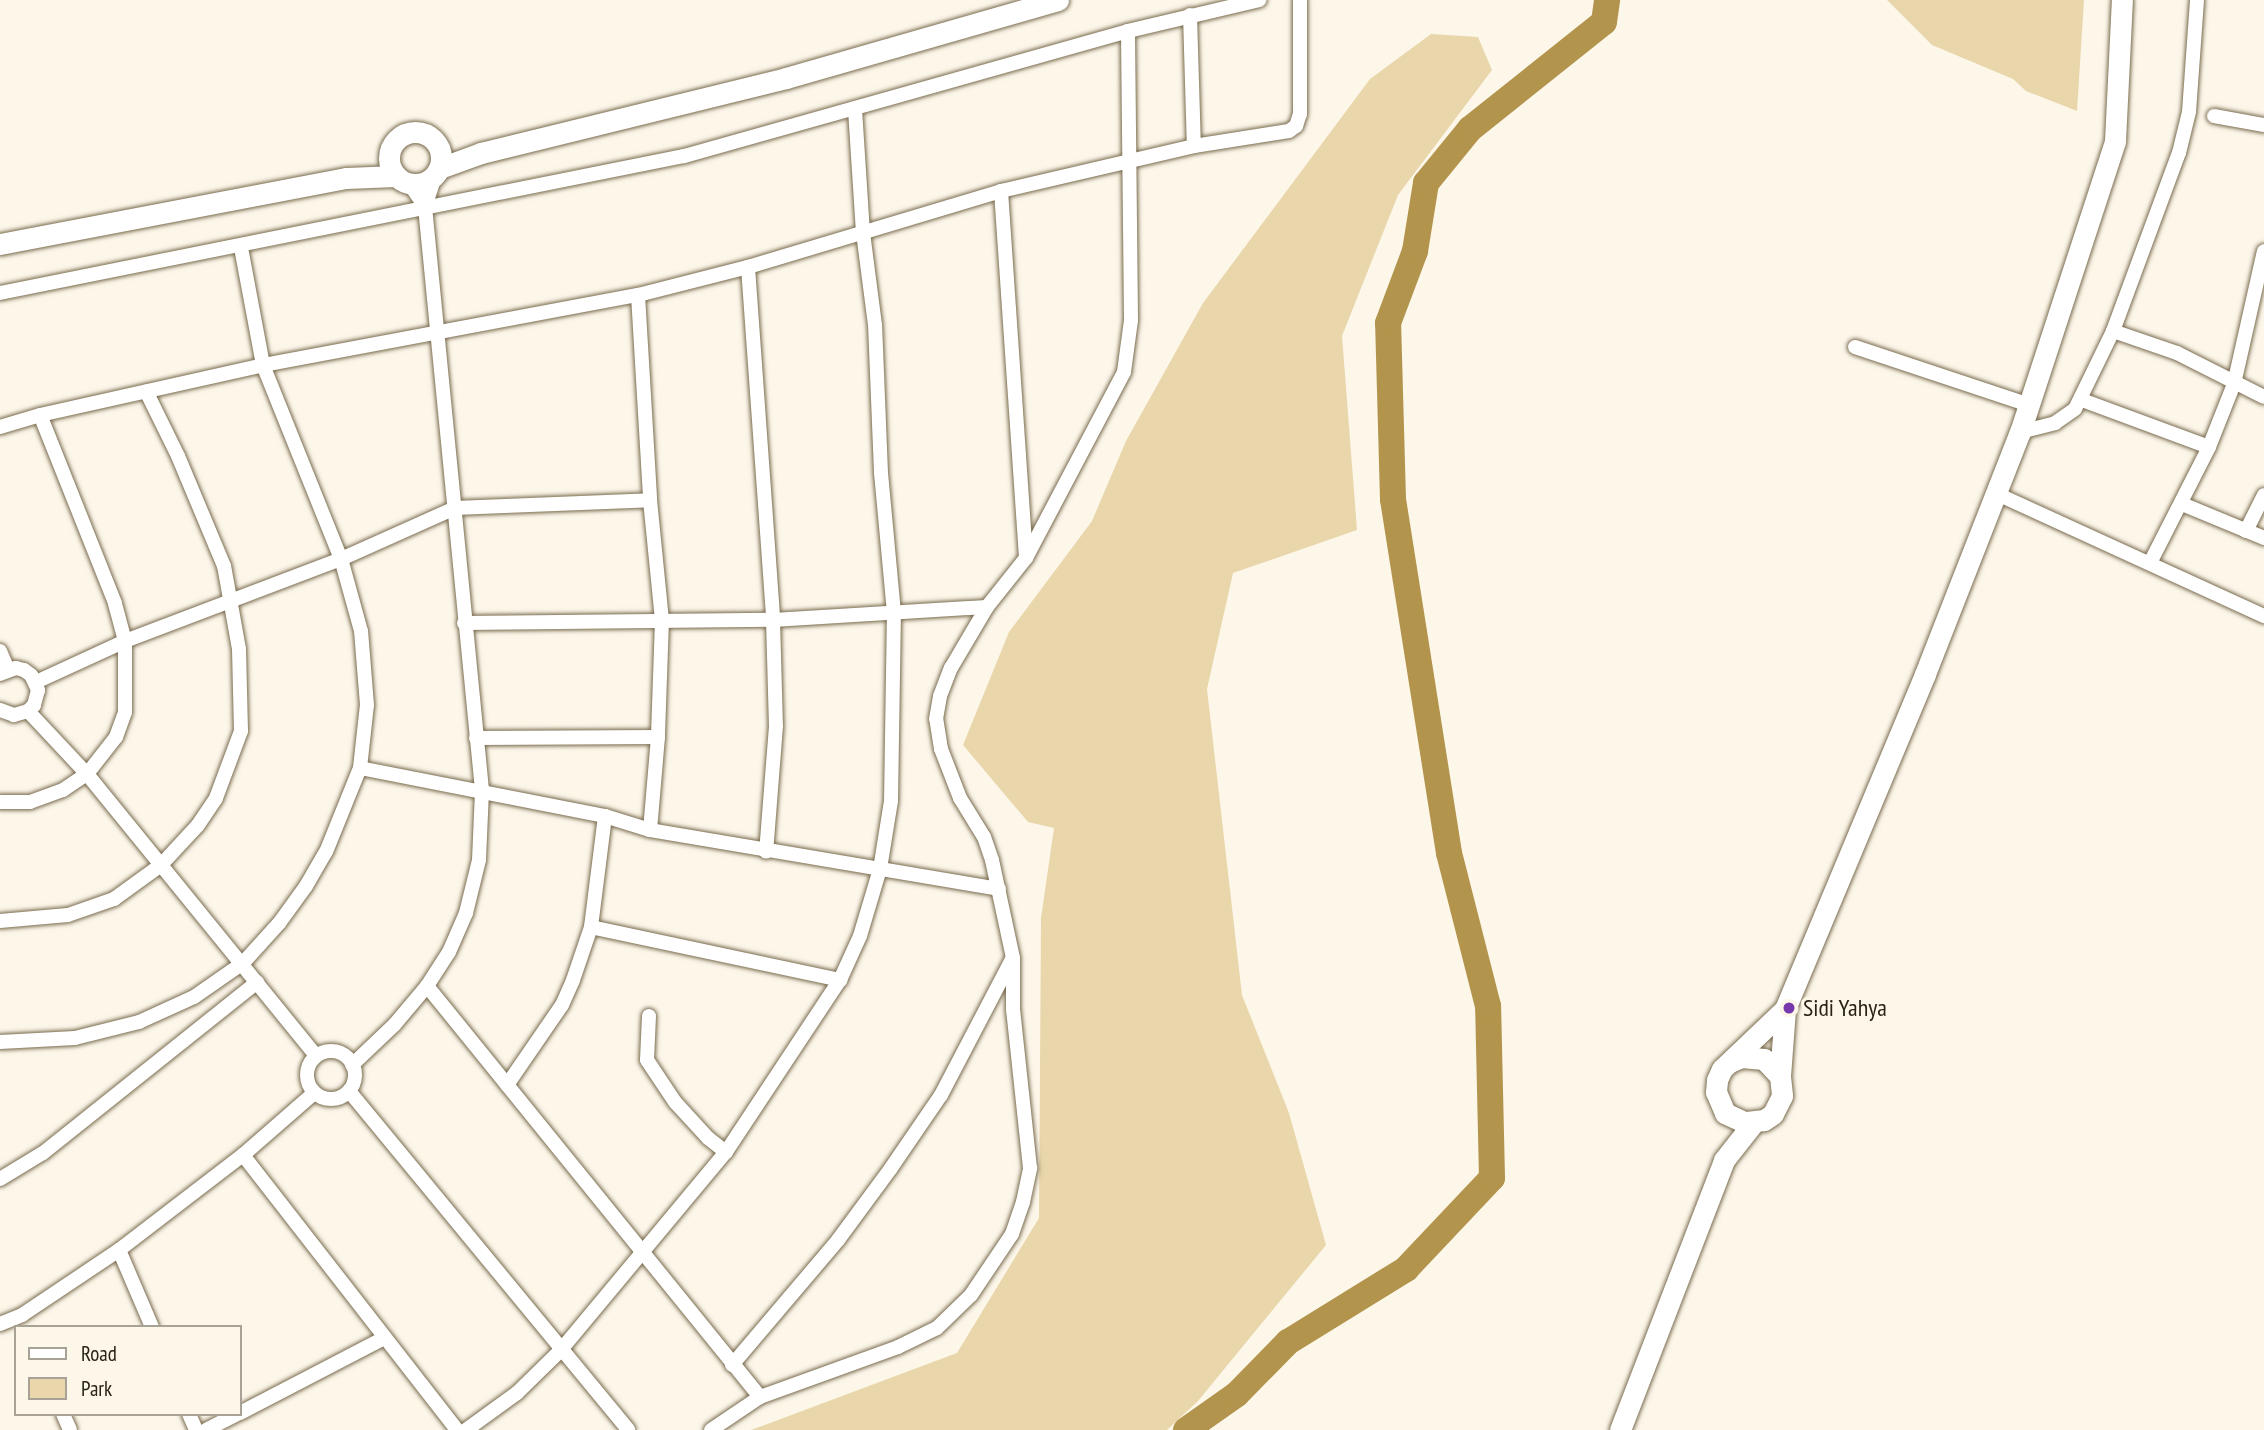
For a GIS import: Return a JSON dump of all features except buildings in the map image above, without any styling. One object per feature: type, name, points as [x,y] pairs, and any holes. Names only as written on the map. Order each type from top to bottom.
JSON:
[{"type":"street","points":[[0,244],[346,178],[423,183],[438,171],[481,153],[786,78],[1058,0]]},
{"type":"street","points":[[0,293],[149,261],[241,247],[425,207],[684,156],[1128,31],[1259,0]]},
{"type":"street","points":[[0,426],[263,365],[638,295],[748,267],[1001,191],[1194,146],[1289,131],[1296,126],[1300,114],[1300,0]]},
{"type":"street","points":[[1725,1113],[1733,1119],[1754,1122],[1764,1119],[1779,1105],[1783,1086],[1780,1076],[1785,1009],[1924,674],[2020,432],[2115,141],[2122,0]]},
{"type":"street","points":[[2020,432],[2064,419],[2082,400],[2113,331],[2181,143],[2189,112],[2196,53],[2197,0]]},
{"type":"street","points":[[1189,15],[1194,146]]},
{"type":"street","points":[[711,1430],[760,1397],[898,1347],[937,1328],[971,1295],[1012,1234],[1023,1202],[1030,1168],[1013,1010],[1013,958],[999,889],[984,837],[960,798],[941,749],[936,719],[940,696],[951,668],[987,607],[1026,558],[1124,372],[1131,320],[1128,31]]},
{"type":"street","points":[[466,1430],[517,1393],[560,1351],[726,1152],[840,979],[860,936],[880,869],[891,801],[894,613],[881,473],[875,324],[863,233],[855,108]]},
{"type":"street","points":[[2214,116],[2264,125]]},
{"type":"street","points":[[352,1065],[395,1024],[427,986],[449,951],[466,913],[480,860],[482,790],[425,207],[441,155],[431,136],[412,131],[394,140],[388,159],[425,207]]},
{"type":"street","points":[[437,143],[481,153]]},
{"type":"street","points":[[346,178],[390,149]]},
{"type":"street","points":[[1001,191],[1026,558]]},
{"type":"street","points":[[0,1042],[75,1038],[139,1022],[194,997],[243,963],[280,922],[306,886],[326,852],[360,768],[367,705],[366,660],[361,631],[341,559],[263,365],[241,247]]},
{"type":"street","points":[[2150,563],[2209,447],[2234,384],[2264,251]]},
{"type":"street","points":[[748,267],[773,620],[776,726],[766,852]]},
{"type":"street","points":[[638,295],[650,500],[662,620],[658,737],[650,831]]},
{"type":"street","points":[[2113,331],[2177,353],[2264,397]]},
{"type":"street","points":[[1855,348],[2029,405]]},
{"type":"street","points":[[0,920],[68,915],[114,899],[161,866],[198,825],[216,798],[241,731],[239,649],[224,566],[178,456],[146,391]]},
{"type":"street","points":[[2082,400],[2209,447]]},
{"type":"street","points":[[0,802],[30,802],[62,790],[87,774],[116,737],[125,712],[125,641],[115,603],[40,415]]},
{"type":"street","points":[[1995,493],[2264,616]]},
{"type":"street","points":[[2246,531],[2264,495]]},
{"type":"street","points":[[36,682],[125,641],[341,559],[455,508],[650,500]]},
{"type":"street","points":[[2182,504],[2264,538]]},
{"type":"street","points":[[464,623],[773,620],[987,607]]},
{"type":"street","points":[[0,650],[4,672],[24,670],[36,682],[37,698],[28,711],[14,715],[0,710]]},
{"type":"street","points":[[28,711],[87,774],[316,1056]]},
{"type":"street","points":[[476,738],[658,737]]},
{"type":"street","points":[[360,768],[605,816],[650,831],[999,889]]},
{"type":"street","points":[[507,1085],[562,1005],[591,927],[605,816]]},
{"type":"street","points":[[591,927],[840,979]]},
{"type":"street","points":[[732,1365],[838,1240],[942,1095],[1013,958]]},
{"type":"street","points":[[0,1179],[43,1153],[257,982]]},
{"type":"street","points":[[427,986],[760,1397]]},
{"type":"street","points":[[1724,1160],[1725,1113],[1716,1091],[1722,1069],[1785,1009]]},
{"type":"street","points":[[649,1016],[647,1060],[675,1102],[708,1138],[726,1152]]},
{"type":"street","points":[[336,1052],[352,1065],[355,1078],[349,1091],[328,1100],[314,1093],[309,1086],[307,1070],[316,1056],[336,1052]]},
{"type":"street","points":[[1730,1062],[1741,1057],[1764,1059],[1780,1076]]},
{"type":"street","points":[[349,1091],[560,1351],[628,1430]]},
{"type":"street","points":[[0,1324],[24,1321],[243,1155],[314,1093]]},
{"type":"street","points":[[1620,1430],[1724,1160],[1754,1122]]},
{"type":"street","points":[[243,1155],[457,1430]]},
{"type":"street","points":[[119,1250],[151,1325]]},
{"type":"street","points":[[242,1411],[384,1338]]},
{"type":"street","points":[[206,1430],[232,1416]]},
{"type":"green space","points":[[1887,0],[2084,0],[2077,111],[2026,91],[2013,79],[1932,45]]},
{"type":"green space","points":[[1431,34],[1478,37],[1492,70],[1398,195],[1342,336],[1357,530],[1233,573],[1207,689],[1242,995],[1289,1113],[1326,1245],[1198,1401],[1167,1430],[751,1430],[957,1353],[1039,1218],[1041,918],[1054,828],[1028,822],[963,745],[1009,632],[1092,521],[1126,441],[1203,303],[1370,79]]},
{"type":"waterway","points":[[1186,1430],[1237,1394],[1288,1342],[1406,1269],[1492,1178],[1488,1006],[1449,853],[1393,499],[1388,323],[1415,251],[1426,183],[1470,129],[1604,22],[1607,0]]},
{"type":"place","name":"Sidi Yahya","points":[[1789,1008]]}]
